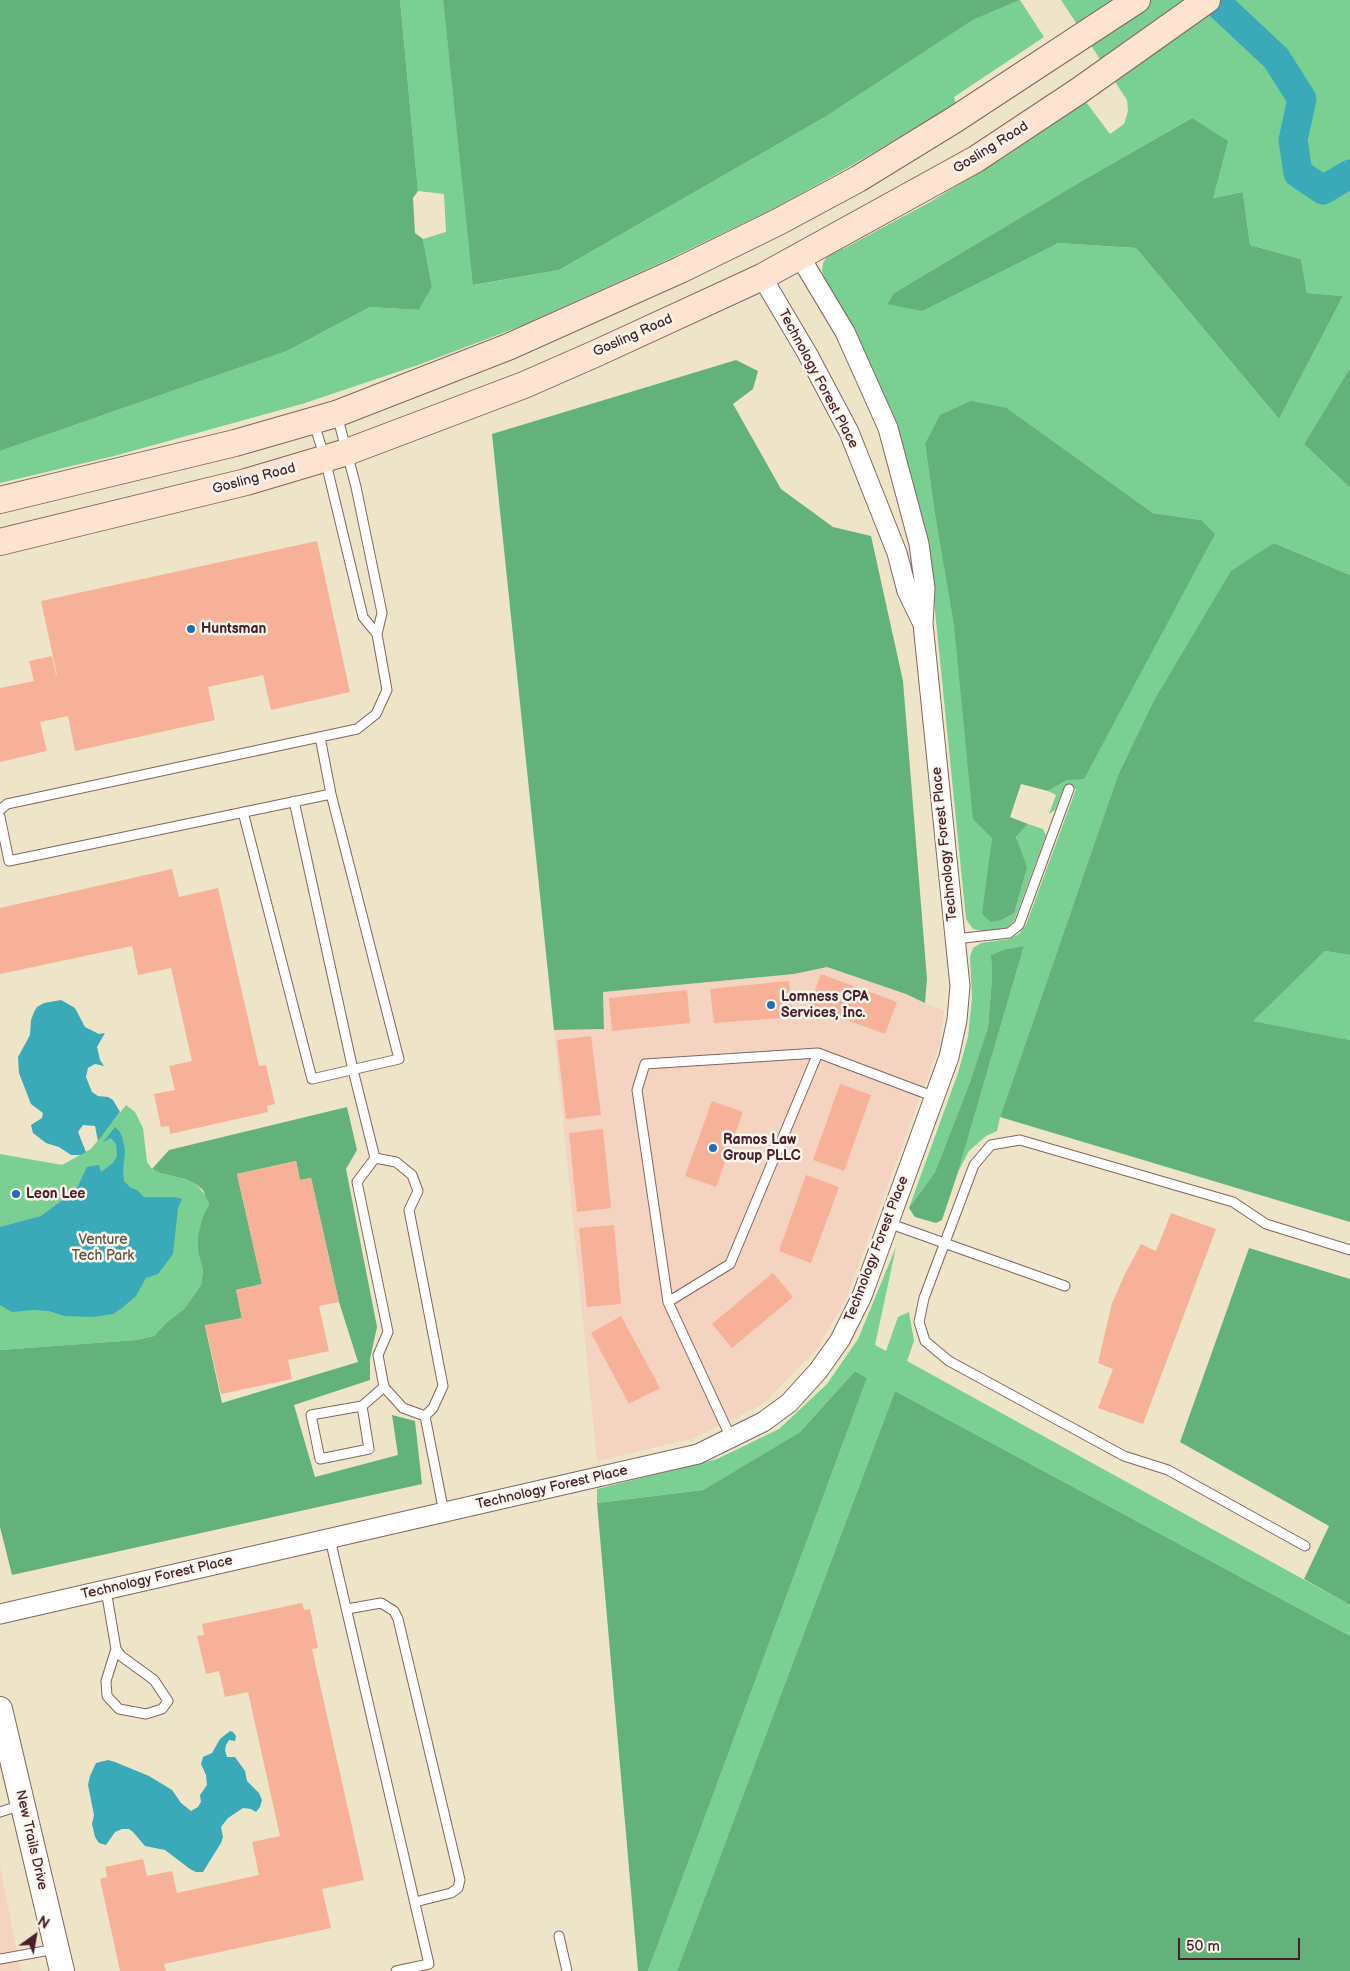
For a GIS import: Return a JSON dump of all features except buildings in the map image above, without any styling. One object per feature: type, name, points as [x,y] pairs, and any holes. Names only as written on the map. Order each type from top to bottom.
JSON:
[{"type":"main road","points":[[0,500],[235,443],[325,417],[508,347],[680,270],[778,222],[858,179],[1056,54],[1137,0]]},
{"type":"main road","name":"Gosling Road","points":[[0,542],[246,482],[336,455],[524,385],[762,277],[976,159],[1080,90],[1207,0]]},
{"type":"street","name":"Technology Forest Place","points":[[0,1614],[698,1454],[763,1422],[788,1404],[818,1371],[840,1340],[862,1296],[949,1057],[958,1020],[960,986],[923,624],[925,588],[919,544],[888,428],[845,332],[799,255]]},
{"type":"street","name":"Technology Forest Place","points":[[762,277],[807,353],[848,432],[898,553],[906,591],[923,624]]},
{"type":"street","name":"New Trails Drive","points":[[0,1709],[59,1960]]},
{"type":"lane","points":[[0,810],[7,804],[357,729],[376,714],[387,690],[377,634],[382,613],[356,487],[336,455],[325,417]]},
{"type":"lane","points":[[325,417],[336,455],[363,617],[377,634]]},
{"type":"lane","points":[[243,812],[312,1079],[399,1059],[331,794],[320,737]]},
{"type":"lane","points":[[955,939],[1009,934],[1019,925],[1069,789]]},
{"type":"lane","points":[[0,817],[9,861],[331,794]]},
{"type":"lane","points":[[294,802],[353,1070],[375,1158]]},
{"type":"lane","points":[[731,1438],[668,1302],[637,1090],[645,1064],[818,1053],[935,1097]]},
{"type":"lane","points":[[668,1302],[730,1264],[818,1053]]},
{"type":"lane","points":[[1306,1546],[1168,1470],[1124,1456],[949,1361],[925,1341],[919,1322],[924,1298],[974,1165],[991,1145],[1020,1140],[1233,1202],[1266,1224],[1350,1250]]},
{"type":"lane","points":[[375,1158],[357,1182],[388,1332],[378,1355],[384,1387],[403,1408],[425,1416]]},
{"type":"lane","points":[[375,1158],[396,1162],[412,1175],[418,1191],[410,1210],[443,1386],[433,1408],[425,1416]]},
{"type":"lane","points":[[888,1223],[1065,1286]]},
{"type":"lane","points":[[362,1406],[369,1449],[320,1458],[311,1415],[362,1406],[384,1387]]},
{"type":"lane","points":[[425,1416],[444,1513]]},
{"type":"lane","points":[[330,1539],[429,1964],[396,1971]]},
{"type":"lane","points":[[106,1590],[116,1649],[121,1656],[154,1680],[168,1701],[162,1709],[146,1714],[119,1709],[106,1696],[106,1681],[116,1649]]},
{"type":"lane","points":[[347,1609],[381,1603],[394,1611],[398,1619],[460,1880],[458,1888],[451,1893],[415,1902]]},
{"type":"lane","points":[[0,1812],[22,1804]]},
{"type":"lane","points":[[559,1936],[567,1971]]},
{"type":"lane","points":[[0,1959],[59,1960]]},
{"type":"shaded area","points":[[827,967],[906,994],[944,1011],[940,1043],[846,1299],[817,1349],[763,1404],[692,1439],[597,1461],[554,1030],[604,1029],[603,992],[794,974]]},
{"type":"shaded area","points":[[0,1866],[21,1971],[0,1971]]},
{"type":"green space","points":[[0,0],[400,0],[418,191],[413,198],[415,233],[423,239],[432,287],[419,310],[370,307],[287,351],[0,451]]},
{"type":"green space","points":[[400,0],[443,0],[474,285],[559,270],[825,117],[973,20],[1020,0],[1044,37],[954,97],[956,104],[773,209],[669,259],[521,326],[421,364],[302,404],[114,456],[0,483],[0,451],[287,351],[370,307],[419,310],[432,287],[423,239],[446,232],[444,194],[418,191]]},
{"type":"green space","points":[[443,0],[1020,0],[973,20],[825,117],[559,270],[473,285]]},
{"type":"green space","points":[[1061,0],[1350,0],[1350,368],[1304,444],[1350,488],[1350,575],[1274,543],[1152,704],[1118,775],[1000,1117],[997,1131],[986,1136],[969,1151],[958,1172],[1024,946],[991,955],[992,978],[988,1027],[970,1082],[935,1172],[909,1208],[958,1073],[968,1037],[972,998],[970,957],[973,948],[981,943],[1009,939],[1019,934],[1026,925],[1076,789],[1065,785],[1055,810],[1049,814],[1056,795],[1048,791],[1067,780],[1201,520],[1153,513],[1007,408],[925,444],[935,515],[992,838],[990,858],[1020,850],[1016,837],[1028,824],[1043,829],[1046,835],[1014,921],[1007,928],[983,931],[973,929],[966,919],[931,571],[822,271],[823,263],[828,255],[837,247],[843,249],[930,202],[1006,156],[1086,102],[1110,134],[1124,124],[1128,111],[1127,100]],"holes":[[[1192,118],[1213,198],[1243,192],[1250,245],[1301,259],[1307,293],[1343,296],[1279,419],[1136,248],[1058,243],[887,304],[894,293]]]},
{"type":"green space","points":[[1192,118],[1228,141],[1213,198],[1243,192],[1250,245],[1301,259],[1307,293],[1343,296],[1279,419],[1136,248],[1058,243],[922,311],[887,304],[894,293]]},
{"type":"green space","points":[[736,360],[758,371],[753,389],[733,404],[781,489],[833,527],[871,536],[903,681],[927,979],[925,1003],[906,994],[827,967],[794,974],[603,992],[604,1029],[554,1030],[492,434]]},
{"type":"green space","points":[[1350,368],[1350,488],[1304,444]]},
{"type":"green space","points":[[971,401],[1007,408],[1153,513],[1201,520],[1215,534],[1084,779],[1067,780],[1048,791],[1021,784],[1010,817],[1028,824],[1016,837],[1027,867],[1014,913],[1001,920],[991,922],[982,914],[992,838],[973,819],[954,625],[925,444],[940,415]]},
{"type":"green space","points":[[1274,543],[1350,575],[1350,955],[1325,951],[1253,1021],[1350,1040],[1350,1222],[1000,1117],[1118,775],[1152,704],[1231,571]]},
{"type":"green space","points":[[1024,946],[958,1172],[942,1220],[936,1223],[915,1217],[909,1208],[935,1172],[970,1082],[988,1027],[992,978],[991,955]]},
{"type":"green space","points":[[1325,951],[1350,955],[1350,1040],[1252,1021]]},
{"type":"green space","name":"Venture Tech Park","points":[[126,1105],[135,1112],[143,1128],[147,1162],[152,1169],[196,1184],[207,1197],[209,1204],[203,1216],[198,1244],[203,1270],[201,1285],[184,1309],[167,1322],[154,1336],[136,1340],[0,1350],[0,1154],[62,1165],[91,1149]]},
{"type":"green space","points":[[347,1107],[357,1150],[346,1169],[377,1327],[370,1359],[370,1380],[294,1405],[315,1477],[398,1455],[392,1415],[415,1421],[422,1484],[12,1575],[0,1527],[0,1350],[136,1340],[154,1336],[167,1322],[184,1309],[201,1285],[203,1270],[198,1250],[198,1236],[203,1216],[209,1204],[203,1190],[196,1184],[152,1169],[169,1150]],"holes":[[[296,1161],[300,1180],[311,1178],[339,1302],[358,1362],[222,1403],[205,1326],[242,1318],[236,1290],[262,1284],[237,1174]]]},
{"type":"green space","points":[[896,1247],[875,1345],[886,1351],[898,1317],[909,1312],[914,1341],[907,1361],[1350,1605],[1350,1636],[895,1391],[677,1971],[648,1971],[867,1378],[855,1371],[800,1432],[703,1490],[597,1503],[597,1489],[717,1459],[779,1429],[827,1384],[858,1339]]},
{"type":"green space","points":[[1249,1248],[1350,1279],[1350,1605],[1304,1579],[1329,1526],[1180,1442]]},
{"type":"green space","points":[[855,1371],[867,1378],[648,1971],[638,1971],[597,1503],[703,1490],[800,1432]]},
{"type":"green space","points":[[895,1391],[1350,1636],[1350,1971],[677,1971]]},
{"type":"water","points":[[61,1000],[75,1008],[85,1027],[99,1034],[105,1033],[97,1047],[100,1060],[104,1066],[95,1064],[88,1068],[86,1077],[92,1092],[98,1096],[108,1097],[113,1100],[120,1112],[98,1141],[95,1126],[83,1125],[78,1132],[86,1152],[81,1155],[71,1155],[59,1147],[46,1143],[33,1133],[31,1125],[42,1118],[43,1113],[31,1104],[19,1073],[18,1057],[30,1035],[31,1020],[34,1012],[37,1007],[44,1003]]},
{"type":"water","points":[[115,1127],[120,1132],[125,1151],[124,1181],[144,1197],[174,1197],[182,1199],[178,1208],[173,1254],[158,1274],[146,1278],[136,1296],[113,1314],[93,1317],[64,1316],[49,1311],[33,1310],[12,1312],[0,1305],[0,1227],[41,1216],[76,1190],[87,1167],[99,1165],[101,1172],[113,1163],[117,1156],[116,1144],[111,1138],[103,1142]]},
{"type":"water","points":[[230,1731],[236,1736],[235,1741],[229,1740],[226,1745],[227,1757],[235,1757],[245,1771],[247,1781],[259,1793],[262,1800],[256,1812],[243,1808],[228,1818],[221,1827],[223,1837],[221,1843],[203,1872],[196,1872],[190,1869],[165,1850],[145,1846],[129,1829],[115,1832],[106,1845],[99,1843],[95,1837],[92,1824],[94,1815],[88,1785],[96,1763],[108,1760],[149,1776],[172,1790],[181,1803],[191,1811],[198,1807],[201,1802],[200,1795],[207,1785],[206,1775],[201,1764],[203,1757],[212,1753],[220,1739]]},
{"type":"waterway","points":[[1214,0],[1276,58],[1302,99],[1293,140],[1298,173],[1323,190],[1350,174]]},
{"type":"place","name":"Huntsman","points":[[191,629]]},
{"type":"place","name":"Lomness CPA Services, Inc.","points":[[771,1005]]},
{"type":"place","name":"Ramos Law Group PLLC","points":[[713,1148]]},
{"type":"place","name":"Leon Lee","points":[[16,1194]]}]
